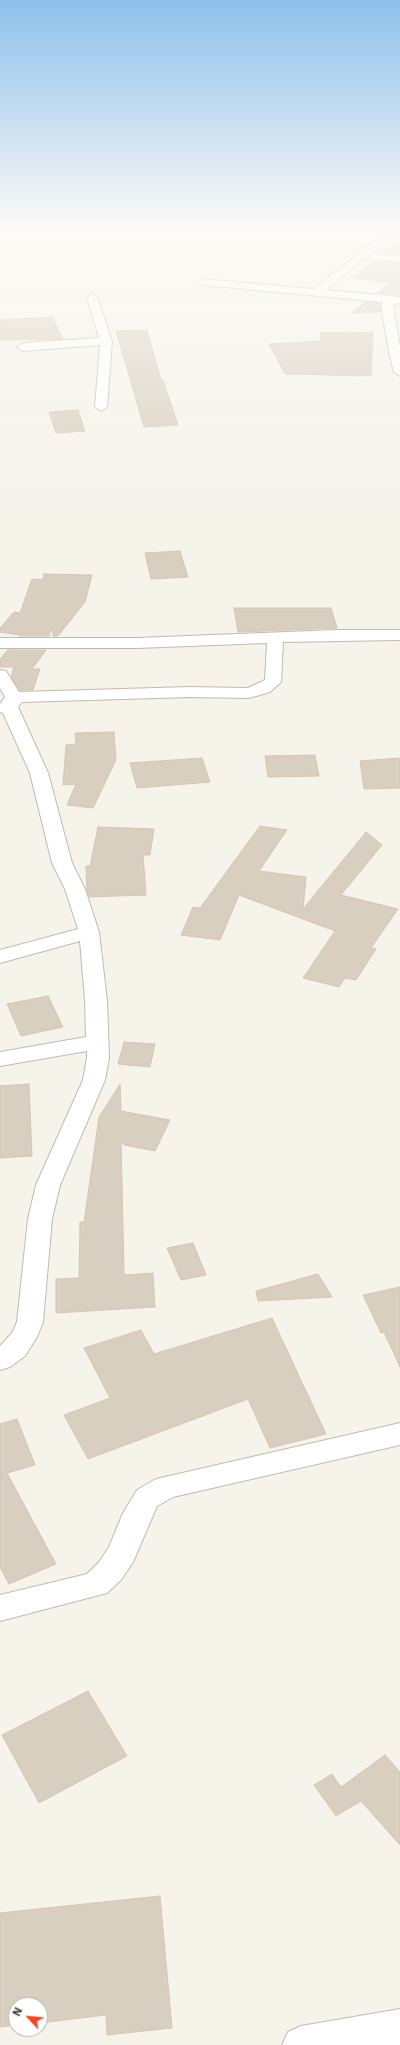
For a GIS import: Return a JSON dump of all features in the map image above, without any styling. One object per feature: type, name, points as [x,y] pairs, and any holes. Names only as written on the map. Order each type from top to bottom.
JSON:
[{"type":"street","points":[[100,322],[106,341],[101,407]]},
{"type":"street","points":[[390,322],[394,352],[400,372]]},
{"type":"street","points":[[23,347],[106,341]]},
{"type":"street","points":[[0,643],[137,643],[275,637],[400,635]]},
{"type":"street","points":[[8,704],[190,692],[249,692],[264,688],[273,682],[275,637]]},
{"type":"street","points":[[0,675],[8,704],[39,773],[62,863],[75,889],[89,932],[96,1001],[98,1042],[98,1058],[94,1080],[48,1185],[40,1219],[30,1322],[24,1337],[15,1349],[0,1360]]},
{"type":"street","points":[[0,957],[89,932]]},
{"type":"street","points":[[0,1059],[98,1042]]},
{"type":"street","points":[[0,1608],[96,1584],[110,1571],[122,1553],[138,1513],[147,1498],[166,1487],[400,1434]]},
{"type":"street","points":[[301,2045],[400,2028]]},
{"type":"building","points":[[0,322],[55,322],[63,339],[0,340]]},
{"type":"building","points":[[147,330],[161,380],[163,380],[178,425],[144,427],[116,331]]},
{"type":"building","points":[[373,332],[371,376],[285,374],[269,344],[321,341],[320,333]]},
{"type":"building","points":[[78,410],[85,431],[56,433],[49,412]]},
{"type":"building","points":[[180,551],[188,577],[151,579],[145,553]]},
{"type":"building","points":[[44,574],[92,575],[85,602],[58,636],[53,636],[52,627],[49,636],[19,636],[20,635],[0,632],[0,628],[14,612],[20,613],[32,579],[43,580]]},
{"type":"building","points":[[234,608],[331,608],[337,628],[238,632]]},
{"type":"building","points":[[8,650],[46,650],[32,669],[40,669],[33,690],[19,690],[11,677],[14,667],[0,667],[0,659]]},
{"type":"building","points":[[114,732],[116,760],[93,808],[67,805],[76,784],[63,785],[66,745],[76,744],[75,733]]},
{"type":"building","points":[[315,755],[319,776],[268,777],[265,756]]},
{"type":"building","points":[[202,758],[210,782],[137,788],[130,763]]},
{"type":"building","points":[[400,758],[400,788],[364,789],[360,761]]},
{"type":"building","points":[[260,826],[287,830],[259,871],[306,877],[303,909],[366,832],[382,845],[341,895],[398,909],[371,948],[376,949],[356,980],[345,978],[339,987],[303,978],[335,931],[239,895],[220,940],[181,935],[193,907],[200,908]]},
{"type":"building","points":[[98,827],[154,829],[150,855],[143,855],[146,895],[89,897],[87,889],[86,866],[90,866]]},
{"type":"building","points":[[48,996],[63,1027],[21,1036],[7,1004]]},
{"type":"building","points":[[124,1042],[155,1044],[150,1067],[118,1064]]},
{"type":"building","points":[[29,1084],[32,1156],[0,1158],[0,1086]]},
{"type":"building","points":[[120,1084],[121,1111],[170,1120],[155,1151],[124,1145],[121,1138],[124,1275],[153,1273],[155,1307],[56,1313],[56,1279],[79,1278],[80,1222],[84,1222],[99,1117]]},
{"type":"building","points":[[193,1243],[206,1275],[181,1280],[167,1248]]},
{"type":"building","points":[[318,1274],[332,1297],[258,1301],[256,1291]]},
{"type":"building","points":[[400,1287],[400,1367],[384,1332],[381,1333],[363,1295]]},
{"type":"building","points":[[272,1318],[326,1434],[270,1448],[248,1399],[88,1459],[64,1415],[110,1398],[84,1348],[141,1330],[154,1354]]},
{"type":"building","points":[[17,1419],[35,1465],[7,1473],[56,1564],[9,1584],[0,1567],[0,1424]]},
{"type":"building","points":[[88,1691],[127,1756],[39,1803],[2,1735]]},
{"type":"building","points":[[385,1755],[400,1772],[400,1845],[361,1801],[336,1816],[314,1785],[332,1774],[341,1787]]},
{"type":"building","points":[[160,1896],[172,2028],[107,2035],[106,2015],[48,2022],[48,1997],[8,1997],[8,2026],[0,2027],[0,1913]]}]
